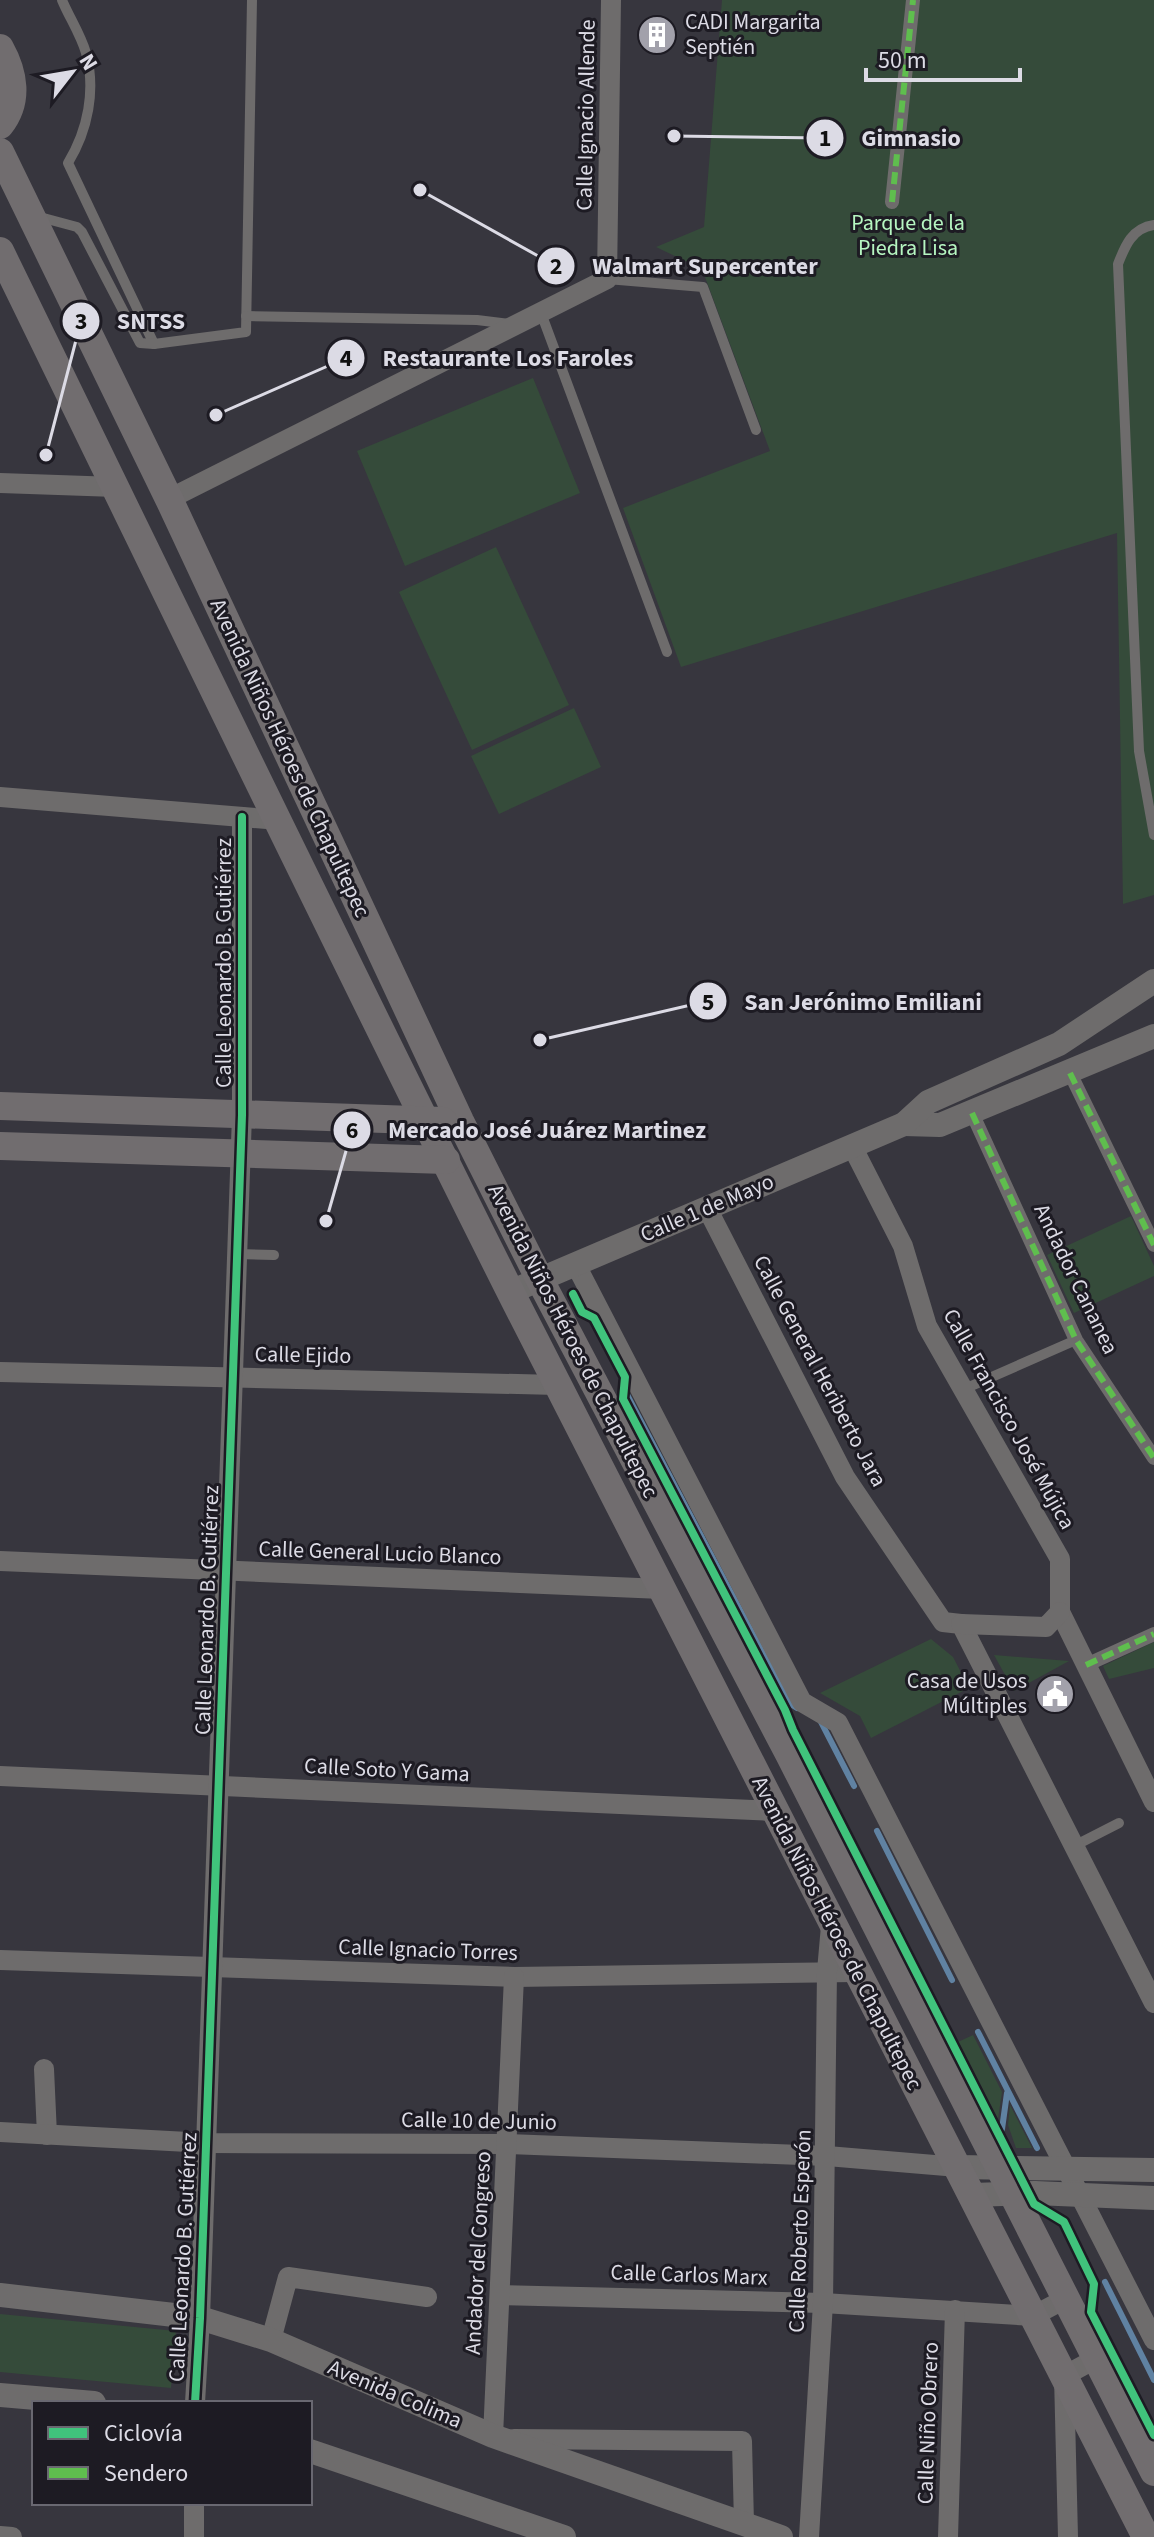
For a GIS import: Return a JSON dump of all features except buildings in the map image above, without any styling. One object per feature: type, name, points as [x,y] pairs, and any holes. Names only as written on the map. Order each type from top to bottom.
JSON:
[{"type":"main road","points":[[0,48],[9,64],[13,83],[11,102],[0,125]]},
{"type":"main road","name":"Avenida Niños Héroes de Chapultepec","points":[[0,152],[169,499],[460,1121],[789,1754],[1154,2472]]},
{"type":"main road","name":"Avenida Niños Héroes de Chapultepec","points":[[0,251],[557,1385],[831,1926],[841,1971],[958,2167],[1146,2537]]},
{"type":"main road","points":[[0,1106],[460,1121]]},
{"type":"main road","points":[[73,1148],[74,1108]]},
{"type":"main road","points":[[0,1146],[446,1160]]},
{"type":"street","name":"Calle Ignacio Allende","points":[[607,279],[611,0]]},
{"type":"street","points":[[892,202],[913,0]]},
{"type":"street","points":[[169,499],[607,279]]},
{"type":"street","points":[[0,483],[116,487]]},
{"type":"street","points":[[0,797],[279,820]]},
{"type":"street","name":"Calle Leonardo B. Gutiérrez","points":[[195,2401],[207,2143],[242,1115],[242,817]]},
{"type":"street","name":"Calle 1 de Mayo","points":[[511,1292],[904,1124],[928,1102],[1059,1044],[1154,981]]},
{"type":"street","name":"Calle 1 de Mayo","points":[[904,1124],[940,1125],[1154,1036]]},
{"type":"street","points":[[1070,1073],[1154,1245]]},
{"type":"street","name":"Andador Cananea","points":[[972,1113],[1076,1340],[1154,1458]]},
{"type":"street","name":"Calle Francisco José Mújica","points":[[852,1146],[903,1246],[927,1326],[1060,1559],[1060,1612],[1154,1802]]},
{"type":"street","name":"Calle General Heriberto Jara","points":[[707,1208],[845,1477],[943,1622],[961,1624],[1154,2003]]},
{"type":"street","points":[[576,1265],[802,1702],[838,1723],[1154,2340]]},
{"type":"street","name":"Calle Ejido","points":[[0,1372],[557,1385]]},
{"type":"street","name":"Calle General Lucio Blanco","points":[[0,1561],[662,1589]]},
{"type":"street","points":[[961,1624],[1046,1627],[1060,1612]]},
{"type":"street","points":[[1086,1665],[1154,1634]]},
{"type":"street","name":"Calle Soto Y Gama","points":[[0,1776],[773,1811]]},
{"type":"street","name":"Calle Ignacio Torres","points":[[0,1960],[514,1977],[841,1971]]},
{"type":"street","name":"Calle Roberto Esperón","points":[[809,2537],[823,2303],[827,2156],[841,1971]]},
{"type":"street","name":"Andador del Congreso","points":[[498,2437],[500,2295],[514,1977]]},
{"type":"street","points":[[44,2069],[47,2135]]},
{"type":"street","name":"Calle 10 de Junio","points":[[0,2132],[207,2143],[507,2144],[827,2156],[958,2167]]},
{"type":"street","points":[[958,2167],[1154,2170]]},
{"type":"street","points":[[972,2195],[1079,2194],[1154,2198]]},
{"type":"street","points":[[271,2340],[288,2277],[427,2297]]},
{"type":"street","name":"Avenida Colima","points":[[0,2295],[200,2318],[271,2340],[498,2437],[781,2537]]},
{"type":"street","name":"Calle Carlos Marx","points":[[500,2295],[823,2303],[1033,2316]]},
{"type":"street","points":[[1033,2316],[1065,2299]]},
{"type":"street","name":"Calle Niño Obrero","points":[[948,2537],[955,2310]]},
{"type":"street","points":[[1068,2537],[1064,2376],[1097,2358]]},
{"type":"street","points":[[0,2395],[70,2401]]},
{"type":"street","points":[[498,2437],[742,2441],[744,2524]]},
{"type":"street","points":[[312,2452],[564,2537]]},
{"type":"street","points":[[194,2505],[194,2537]]},
{"type":"street","points":[[0,2536],[12,2537]]},
{"type":"lane","points":[[62,0],[86,51],[92,95],[79,145],[68,163],[154,344]]},
{"type":"lane","points":[[30,215],[77,227],[140,343],[154,344],[246,332],[252,0]]},
{"type":"lane","points":[[1154,225],[1146,226],[1127,240],[1118,264],[1139,751],[1154,835]]},
{"type":"lane","points":[[607,279],[703,287],[756,430]]},
{"type":"lane","points":[[541,313],[667,652]]},
{"type":"lane","points":[[246,316],[477,320],[515,325]]},
{"type":"lane","points":[[237,1254],[274,1255]]},
{"type":"lane","points":[[962,1390],[1076,1340]]},
{"type":"lane","points":[[1074,1846],[1119,1823]]},
{"type":"green space","name":"Parque de la Piedra Lisa","points":[[722,0],[1154,0],[1154,895],[1123,904],[1117,533],[681,667],[623,508],[770,451],[702,269],[656,247],[704,227]]},
{"type":"green space","points":[[533,378],[580,493],[405,566],[357,451]]},
{"type":"green space","points":[[496,547],[569,705],[472,750],[399,592]]},
{"type":"green space","points":[[574,708],[601,767],[499,814],[471,756]]},
{"type":"green space","points":[[1131,1216],[1154,1266],[1154,1276],[1074,1313],[1047,1255]]},
{"type":"green space","points":[[931,1639],[953,1657],[969,1688],[871,1738],[860,1716],[820,1693]]},
{"type":"green space","points":[[1154,1642],[1154,1668],[1109,1679],[1103,1666]]},
{"type":"green space","points":[[994,1655],[1069,1661],[1014,1691]]},
{"type":"green space","points":[[973,2035],[1002,2092],[998,2119],[958,2042]]},
{"type":"green space","points":[[1010,2105],[1032,2148],[1016,2148],[1008,2125]]},
{"type":"green space","points":[[0,2314],[176,2331],[171,2388],[0,2372]]},
{"type":"waterway","points":[[625,1391],[789,1703],[797,1708]]},
{"type":"waterway","points":[[821,1722],[854,1786]]},
{"type":"waterway","points":[[877,1831],[952,1980]]},
{"type":"waterway","points":[[978,2032],[1037,2148]]},
{"type":"waterway","points":[[1002,2129],[1007,2093]]},
{"type":"waterway","points":[[1105,2282],[1154,2380]]},
{"type":"marked path","points":[[892,202],[913,0]]},
{"type":"marked path","points":[[1070,1073],[1154,1245]]},
{"type":"marked path","points":[[972,1113],[1076,1340],[1154,1458]]},
{"type":"marked path","points":[[1086,1665],[1154,1634]]},
{"type":"cycle path","points":[[195,2401],[242,1115],[242,817]]},
{"type":"cycle path","points":[[573,1294],[582,1312],[594,1318],[625,1377],[623,1399],[785,1710],[1034,2204],[1064,2222],[1094,2284],[1091,2312],[1154,2435]]},
{"type":"place","name":"CADI Margarita Septién","points":[[657,35]]},
{"type":"place","name":"Gimnasio","points":[[674,136]]},
{"type":"place","name":"Walmart Supercenter","points":[[420,190]]},
{"type":"place","name":"Restaurante Los Faroles","points":[[216,415]]},
{"type":"place","name":"SNTSS","points":[[46,455]]},
{"type":"place","name":"San Jerónimo Emiliani","points":[[540,1040]]},
{"type":"place","name":"Mercado José Juárez Martinez","points":[[326,1221]]},
{"type":"place","name":"Casa de Usos Múltiples","points":[[1055,1694]]}]
